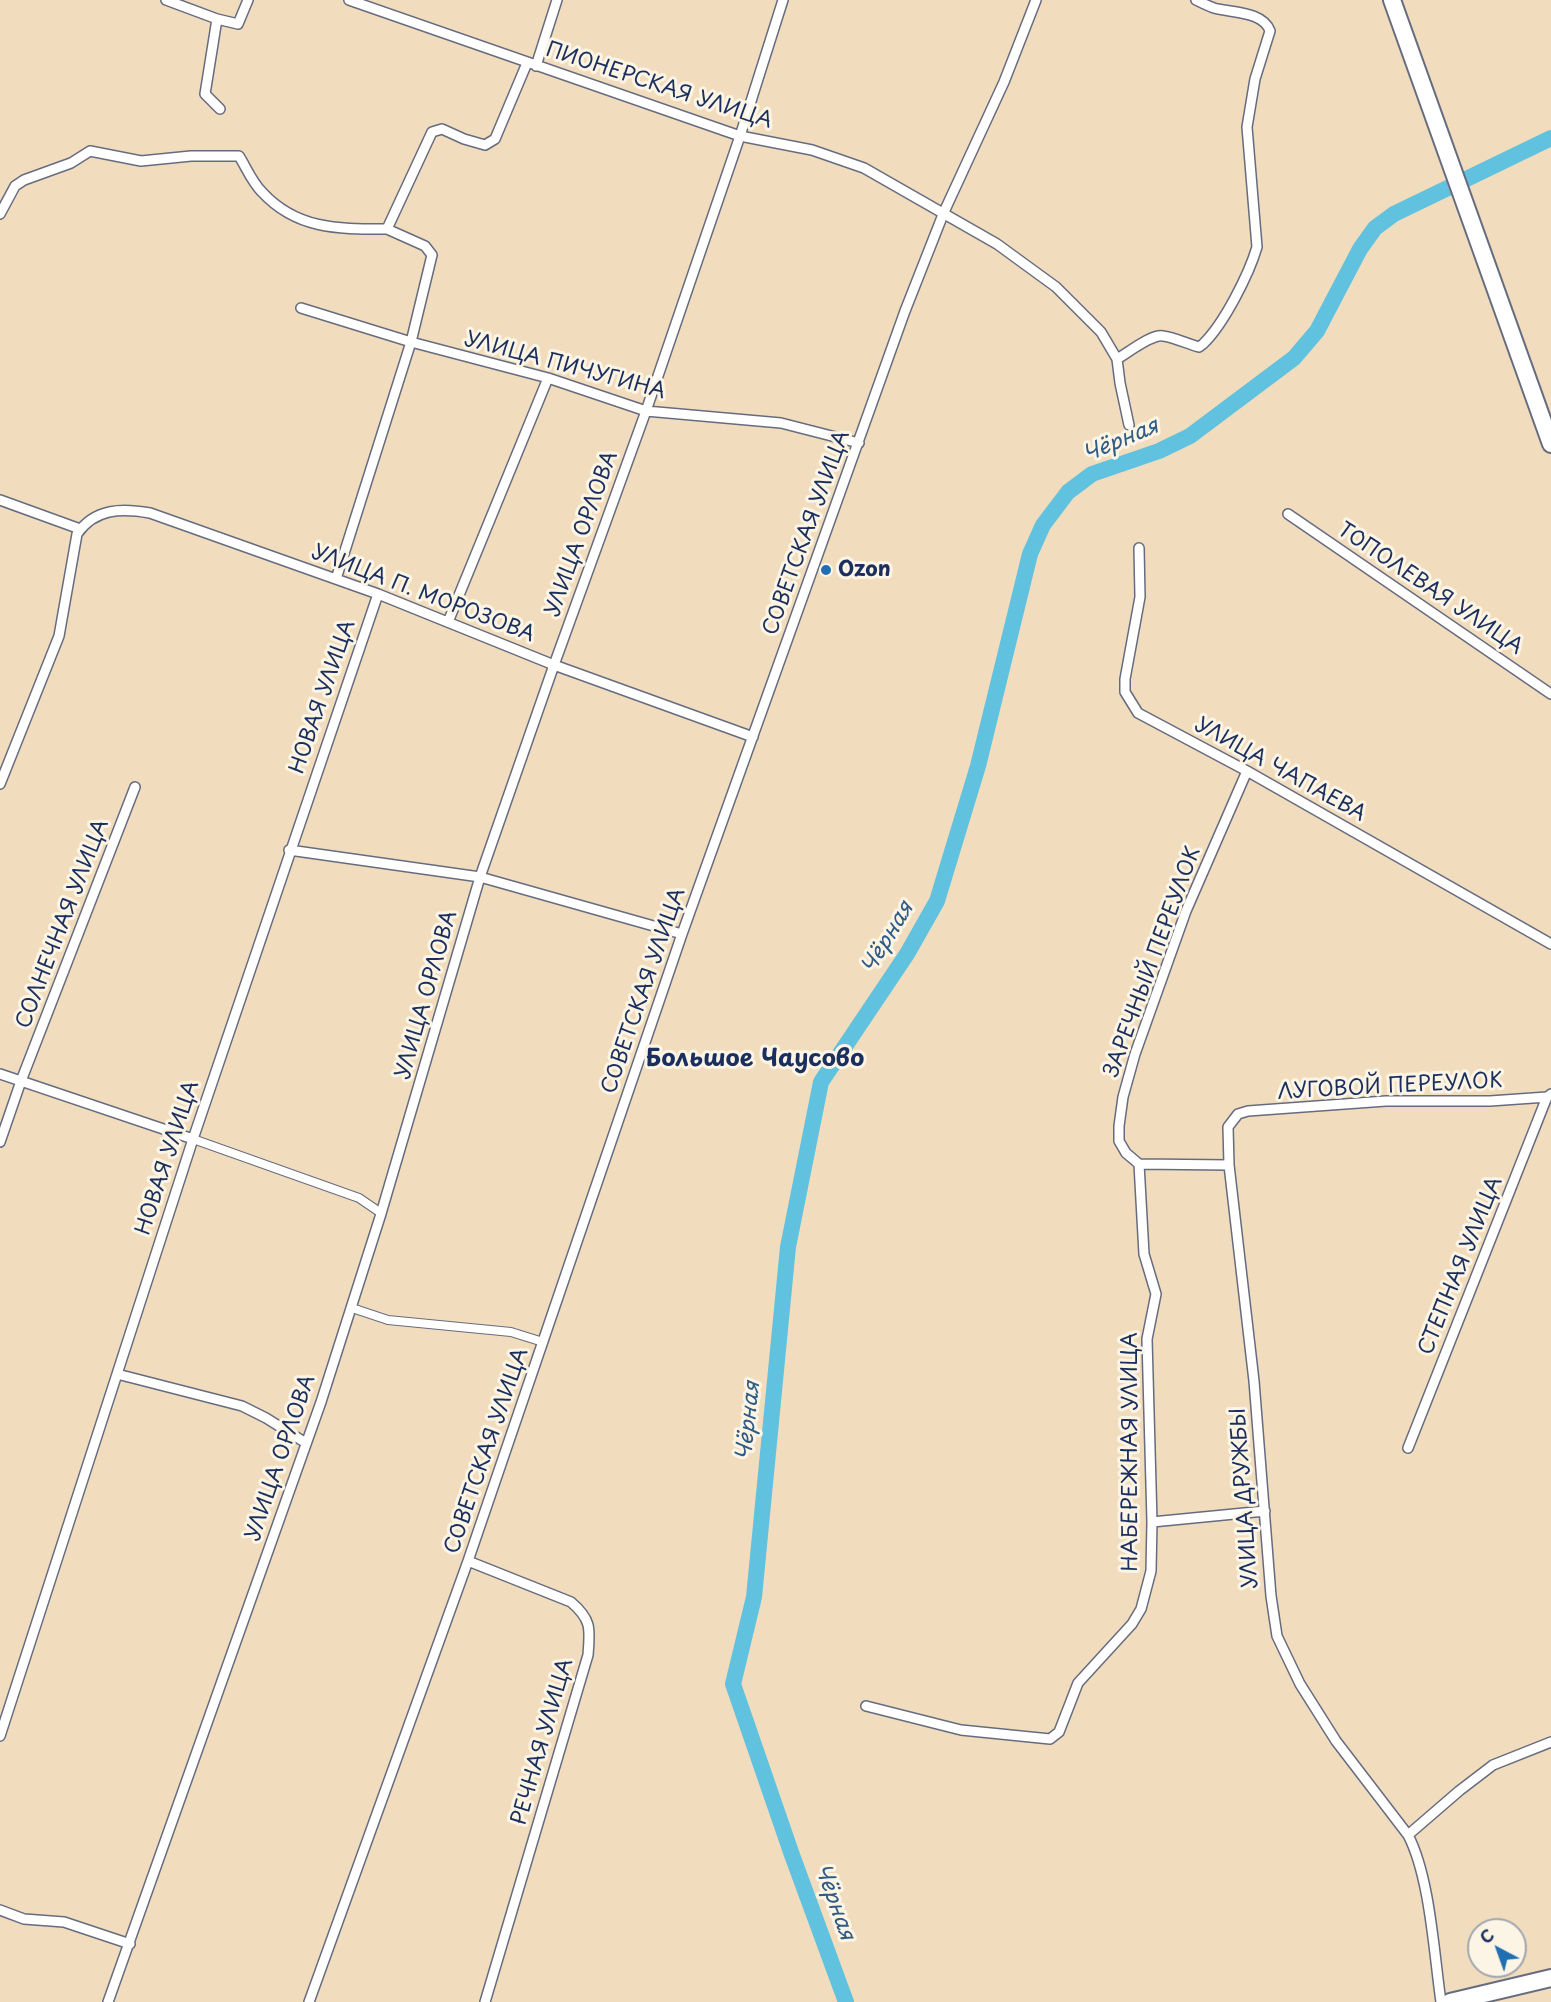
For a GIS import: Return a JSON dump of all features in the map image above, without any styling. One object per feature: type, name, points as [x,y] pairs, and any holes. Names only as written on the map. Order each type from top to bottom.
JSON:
[{"type":"highway","points":[[1392,0],[1551,444]]},
{"type":"highway","points":[[1450,2002],[1551,1978]]},
{"type":"street","points":[[166,0],[217,19],[238,24],[248,0]]},
{"type":"street","name":"ПИОНЕРСКАЯ УЛИЦА","points":[[349,0],[740,136],[812,150],[864,168],[997,244],[1056,287],[1101,333],[1118,359],[1120,383],[1129,425]]},
{"type":"street","points":[[387,229],[432,132],[441,129],[464,139],[485,144],[495,138],[531,64],[557,0]]},
{"type":"street","name":"УЛИЦА ОРЛОВА","points":[[108,2002],[352,1308],[480,877],[646,411],[740,136],[783,0]]},
{"type":"street","name":"СОВЕТСКАЯ УЛИЦА","points":[[309,2002],[468,1561],[682,934],[905,311],[944,212],[1004,82],[1036,0]]},
{"type":"street","points":[[1118,359],[1162,335],[1199,347],[1219,323],[1252,264],[1257,247],[1247,127],[1255,79],[1269,38],[1268,27],[1264,22],[1244,14],[1214,8],[1196,0]]},
{"type":"street","points":[[217,19],[205,94],[220,109]]},
{"type":"street","points":[[0,214],[15,186],[24,180],[71,163],[90,151],[141,161],[191,156],[239,156],[261,191],[287,214],[310,223],[336,229],[387,229],[425,246],[432,255],[411,342],[336,579]]},
{"type":"street","name":"УЛИЦА ПИЧУГИНА","points":[[300,308],[411,342],[548,378],[646,411],[781,423],[859,443]]},
{"type":"street","points":[[448,622],[548,378]]},
{"type":"street","points":[[0,500],[80,529],[75,541],[59,636],[0,784]]},
{"type":"street","name":"УЛИЦА П. МОРОЗОВА","points":[[80,529],[104,512],[128,509],[150,513],[378,594],[554,664],[753,737]]},
{"type":"street","name":"ТОПОЛЕВАЯ УЛИЦА","points":[[1288,514],[1551,694]]},
{"type":"street","name":"УЛИЦА ЧАПАЕВА","points":[[1139,548],[1140,597],[1125,679],[1125,692],[1138,712],[1247,771],[1551,944]]},
{"type":"street","name":"НОВАЯ УЛИЦА","points":[[0,1736],[193,1139],[378,594]]},
{"type":"street","name":"ЗАРЕЧНЫЙ ПЕРЕУЛОК","points":[[1139,1164],[1126,1153],[1119,1141],[1123,1097],[1135,1054],[1186,911],[1247,771]]},
{"type":"street","name":"СОЛНЕЧНАЯ УЛИЦА","points":[[0,1142],[21,1081],[135,786]]},
{"type":"street","points":[[290,850],[480,877],[682,934]]},
{"type":"street","points":[[0,1074],[359,1198],[381,1213]]},
{"type":"street","name":"ЛУГОВОЙ ПЕРЕУЛОК","points":[[1232,1120],[1238,1114],[1248,1111],[1386,1101],[1490,1101],[1549,1095]]},
{"type":"street","name":"СТЕПНАЯ УЛИЦА","points":[[1408,1448],[1549,1095]]},
{"type":"street","name":"УЛИЦА ДРУЖБЫ","points":[[1232,1120],[1228,1127],[1227,1139],[1229,1165],[1254,1382],[1274,1619],[1278,1636],[1285,1656],[1300,1684],[1336,1741],[1408,1835],[1417,1857],[1426,1898],[1441,2002]]},
{"type":"street","points":[[1139,1164],[1229,1165]]},
{"type":"street","name":"НАБЕРЕЖНАЯ УЛИЦА","points":[[866,1706],[962,1730],[1050,1738],[1059,1732],[1078,1683],[1132,1624],[1141,1609],[1151,1571],[1152,1522],[1147,1339],[1156,1294],[1144,1254],[1139,1164]]},
{"type":"street","points":[[352,1308],[388,1320],[511,1332],[543,1342]]},
{"type":"street","points":[[117,1374],[242,1406],[306,1443]]},
{"type":"street","points":[[1152,1522],[1264,1511]]},
{"type":"street","name":"РЕЧНАЯ УЛИЦА","points":[[468,1561],[571,1602],[584,1614],[590,1629],[588,1655],[485,2002]]},
{"type":"street","points":[[1408,1835],[1493,1765],[1551,1742]]},
{"type":"street","points":[[0,1910],[24,1919],[64,1922],[130,1944]]},
{"type":"waterway","name":"Чёрная","points":[[846,2002],[733,1684],[754,1597],[788,1247],[821,1082],[907,954],[937,901],[978,766],[1030,554],[1043,525],[1068,492],[1092,474],[1159,451],[1190,436],[1294,358],[1317,331],[1360,249],[1375,228],[1394,214],[1551,138]]},
{"type":"place","name":"Ozon","points":[[826,570]]},
{"type":"district","name":"Большое Чаусово","points":[[755,1059]]}]
